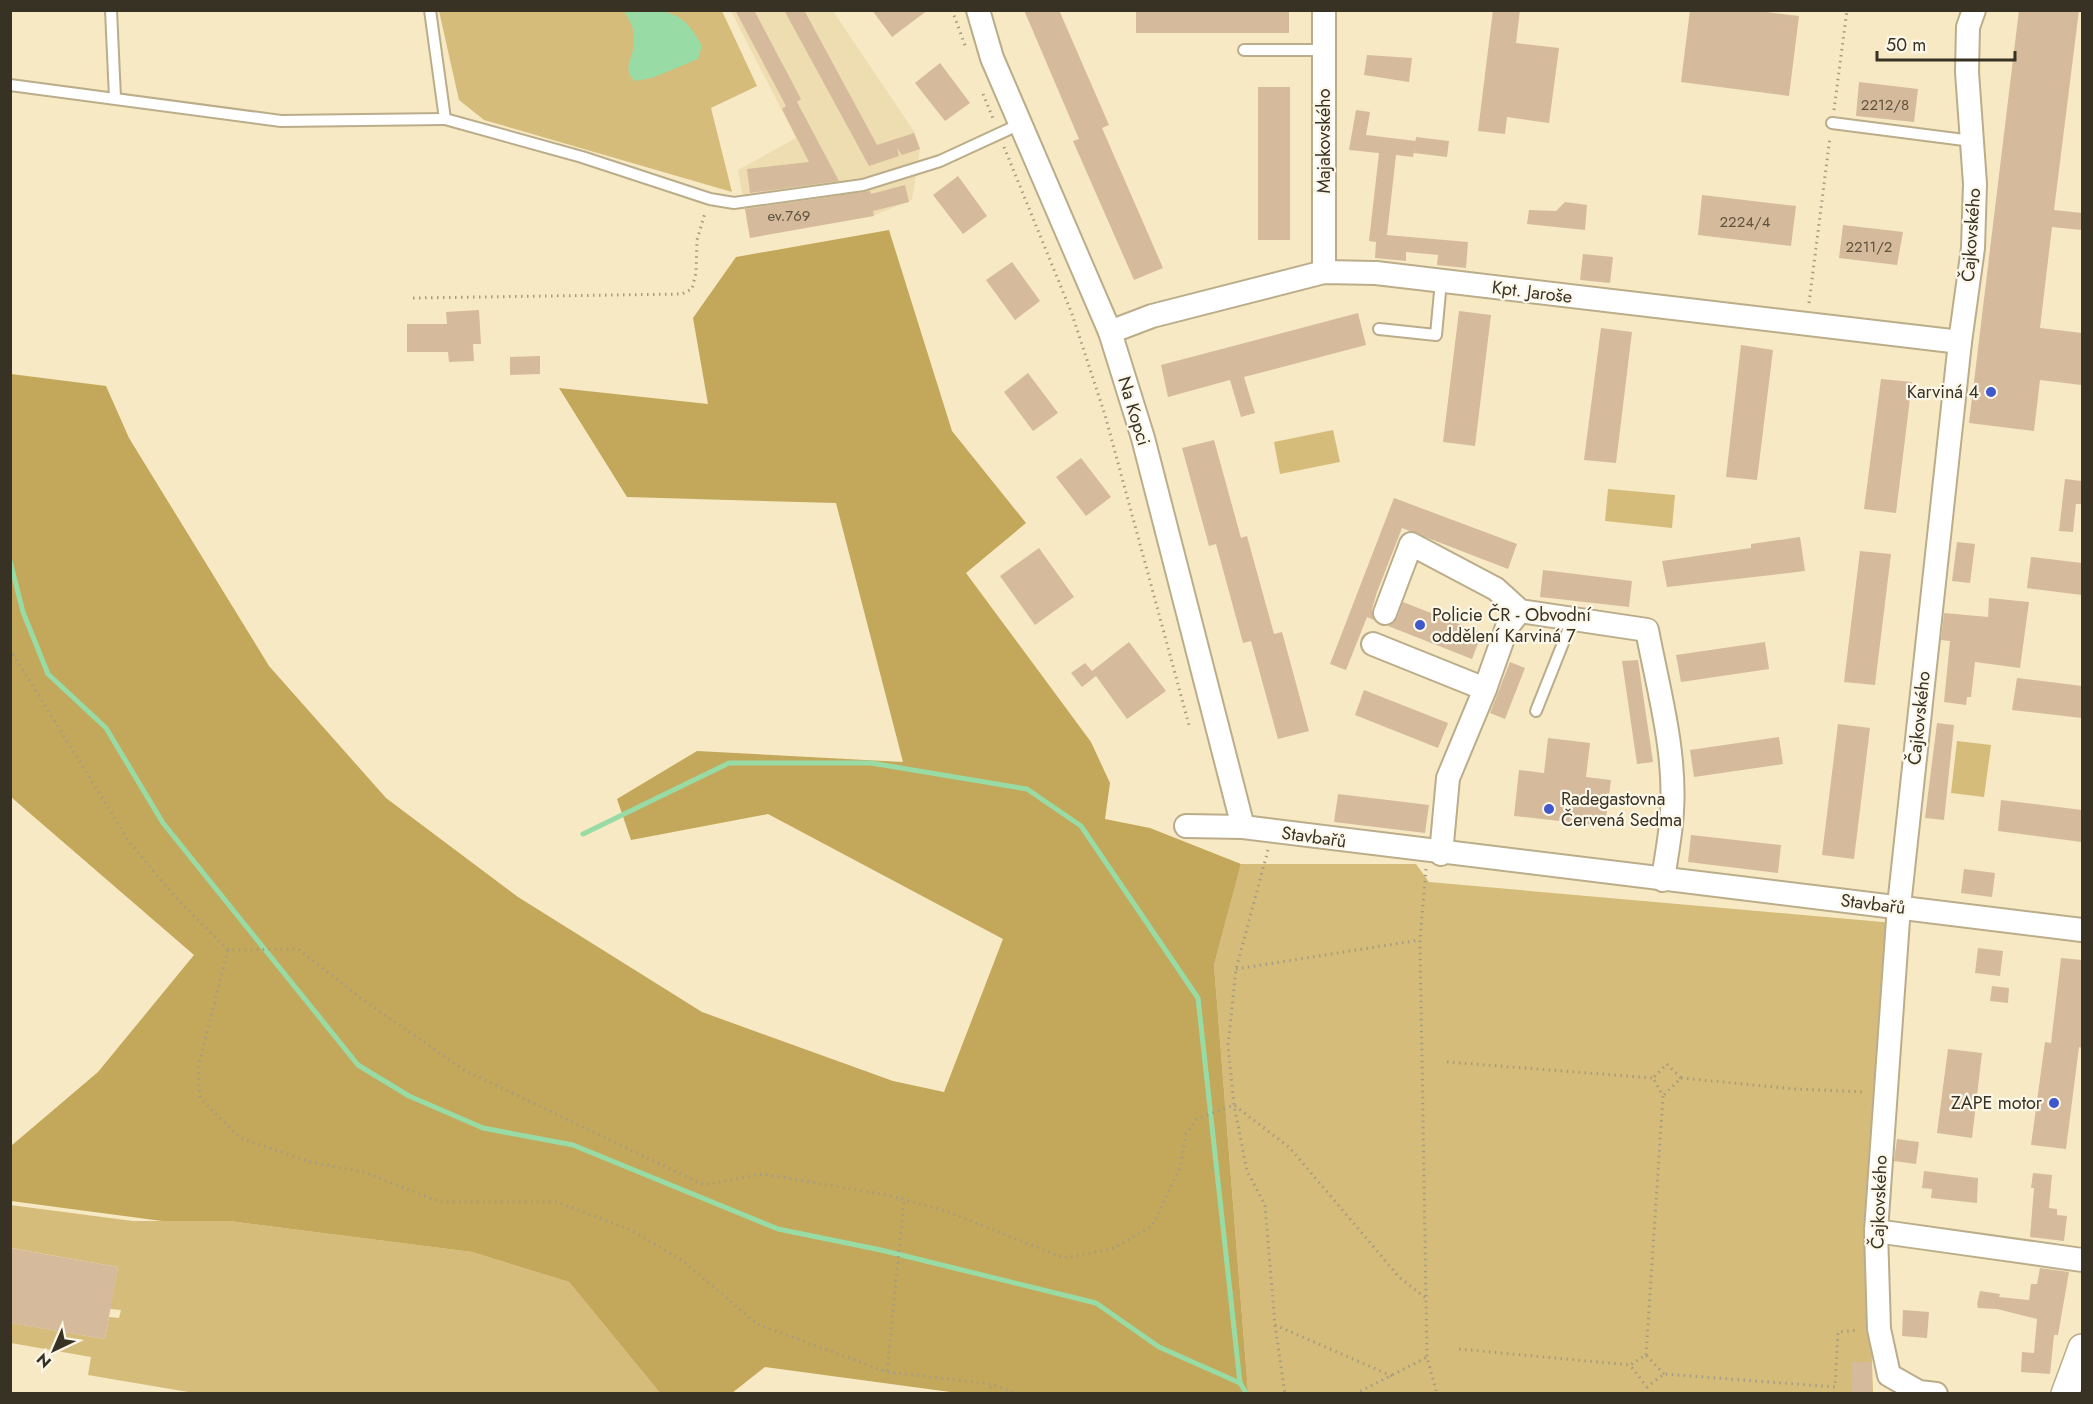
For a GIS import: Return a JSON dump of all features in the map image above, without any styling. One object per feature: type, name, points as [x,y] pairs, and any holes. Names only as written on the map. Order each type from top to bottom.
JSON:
[{"type":"street","name":"Na Kopci","points":[[978,10],[992,58],[1110,332],[1143,438],[1243,827]]},
{"type":"street","name":"Majakovského","points":[[1324,10],[1324,272]]},
{"type":"street","name":"Čajkovského","points":[[1936,1394],[1919,1392],[1889,1375],[1879,1329],[1876,1231],[1899,906],[1960,342],[1973,248],[1975,184],[1967,72],[1968,27],[1974,10]]},
{"type":"street","name":"Kpt. Jaroše","points":[[1110,332],[1152,316],[1324,272],[1376,273],[1960,342]]},
{"type":"street","points":[[1384,613],[1411,544],[1496,589],[1520,611],[1647,630],[1668,750],[1670,777],[1672,810],[1663,880]]},
{"type":"street","points":[[1434,853],[1448,778],[1485,689],[1507,627],[1520,611]]},
{"type":"street","points":[[1373,644],[1485,689]]},
{"type":"street","name":"Stavbařů","points":[[1186,826],[1243,827],[1434,853],[1899,906],[2082,930]]},
{"type":"street","points":[[1876,1231],[2082,1260]]},
{"type":"street","points":[[2065,1394],[2082,1348]]},
{"type":"lane","points":[[111,10],[115,98]]},
{"type":"lane","points":[[430,10],[445,119]]},
{"type":"lane","points":[[1244,50],[1324,50]]},
{"type":"lane","points":[[10,85],[281,121],[445,119],[582,157],[710,199],[734,203],[863,185],[940,161],[1020,124]]},
{"type":"lane","points":[[1832,123],[1972,141]]},
{"type":"lane","points":[[1379,329],[1436,334],[1441,281]]},
{"type":"lane","points":[[1536,711],[1573,618]]},
{"type":"path","points":[[952,10],[969,55]]},
{"type":"path","points":[[1806,324],[1847,10]]},
{"type":"path","points":[[981,89],[1072,314],[1101,404],[1189,725]]},
{"type":"path","points":[[413,298],[682,294],[692,289],[696,273],[697,240],[710,199]]},
{"type":"path","points":[[10,649],[130,843],[176,898],[228,950],[298,950],[362,999],[464,1070],[704,1185],[763,1174],[904,1200],[946,1211],[1064,1258],[1112,1249],[1152,1226],[1180,1168],[1186,1134],[1197,1119],[1234,1105]]},
{"type":"path","points":[[1273,831],[1236,969],[1228,1046],[1234,1105],[1247,1171],[1265,1204],[1275,1325],[1285,1394]]},
{"type":"path","points":[[1434,853],[1420,940],[1427,1358],[1437,1394]]},
{"type":"path","points":[[1236,969],[1420,940]]},
{"type":"path","points":[[228,950],[198,1068],[200,1098],[240,1138],[310,1162],[364,1172],[440,1202],[557,1202],[631,1230],[683,1261],[757,1323],[887,1371],[992,1384],[1020,1394]]},
{"type":"path","points":[[1448,1062],[1653,1078],[1667,1064],[1681,1078],[1795,1089],[1885,1092]]},
{"type":"path","points":[[1653,1078],[1663,1096],[1646,1355],[1664,1374]]},
{"type":"path","points":[[1663,1096],[1681,1078]]},
{"type":"path","points":[[1234,1105],[1290,1148],[1398,1276],[1427,1299]]},
{"type":"path","points":[[887,1371],[904,1200]]},
{"type":"path","points":[[1275,1325],[1392,1376]]},
{"type":"path","points":[[1647,1387],[1664,1374],[1835,1387],[1838,1332],[1879,1329]]},
{"type":"path","points":[[1459,1349],[1630,1365],[1646,1355]]},
{"type":"path","points":[[1355,1394],[1427,1358]]},
{"type":"path","points":[[1630,1365],[1647,1387],[1647,1394]]},
{"type":"path","points":[[990,1394],[992,1384]]},
{"type":"shaded area","points":[[439,11],[722,11],[757,86],[711,108],[732,192],[484,120],[459,100]]},
{"type":"shaded area","points":[[624,11],[661,11],[679,18],[695,33],[702,46],[698,59],[652,78],[635,81],[629,72],[634,33]]},
{"type":"shaded area","points":[[731,11],[833,11],[915,133],[920,149],[912,200],[875,215],[750,237],[738,170],[796,138]]},
{"type":"shaded area","points":[[889,230],[952,431],[1026,523],[966,573],[1091,742],[1110,783],[1105,819],[1150,828],[1241,864],[1214,965],[1248,1391],[1250,1393],[965,1394],[765,1367],[732,1393],[660,1393],[569,1282],[472,1252],[229,1221],[162,1221],[11,1201],[11,1146],[98,1072],[194,955],[11,797],[11,374],[106,386],[129,438],[269,666],[386,798],[518,897],[702,1012],[893,1081],[944,1092],[1003,939],[768,814],[631,840],[617,799],[697,751],[903,762],[836,503],[627,497],[559,388],[708,404],[693,318],[736,257]]},
{"type":"shaded area","points":[[1333,430],[1340,462],[1280,474],[1274,442]]},
{"type":"shaded area","points":[[1608,489],[1675,495],[1672,528],[1605,521]]},
{"type":"shaded area","points":[[1957,741],[1991,745],[1984,797],[1951,793]]},
{"type":"shaded area","points":[[1241,864],[1416,864],[1429,882],[1894,923],[1871,1330],[1873,1393],[1250,1393],[1248,1391],[1214,965]]},
{"type":"shaded area","points":[[10,1205],[133,1221],[229,1221],[472,1252],[569,1282],[660,1393],[200,1394],[88,1375],[91,1357],[11,1343],[11,1323],[105,1339],[109,1317],[119,1318],[121,1310],[110,1309],[118,1267],[11,1248]]},
{"type":"building","points":[[735,10],[754,10],[801,99],[797,102],[839,181],[750,193],[747,169],[809,162],[782,109],[786,106]]},
{"type":"building","points":[[784,10],[804,10],[877,145],[914,133],[920,149],[902,155],[897,148],[899,156],[869,166]]},
{"type":"building","points":[[872,10],[928,10],[892,37]]},
{"type":"building","points":[[1024,10],[1059,10],[1109,125],[1102,128],[1163,268],[1134,280],[1073,141],[1079,139]]},
{"type":"building","points":[[1136,10],[1289,10],[1289,33],[1136,33]]},
{"type":"building","points":[[1493,10],[1520,10],[1516,43],[1559,48],[1549,123],[1507,117],[1505,134],[1478,131]]},
{"type":"building","points":[[1690,10],[1751,10],[1799,16],[1789,96],[1681,82]]},
{"type":"building","points":[[2019,10],[2079,10],[2054,210],[2082,213],[2082,230],[2052,227],[2040,328],[2082,333],[2082,385],[2040,380],[2034,431],[1969,423]]},
{"type":"building","points":[[1367,55],[1412,58],[1409,82],[1364,75]]},
{"type":"building","points":[[940,63],[970,103],[945,121],[915,83]]},
{"type":"building","points":[[1859,82],[1918,89],[1914,122],[1856,116]]},
{"type":"building","points":[[1258,87],[1290,87],[1290,240],[1258,240]]},
{"type":"building","points":[[1356,110],[1370,112],[1366,135],[1416,141],[1413,157],[1396,155],[1387,235],[1468,242],[1466,268],[1437,265],[1438,255],[1406,252],[1406,261],[1375,258],[1376,242],[1369,241],[1379,153],[1349,150]]},
{"type":"building","points":[[1416,137],[1449,141],[1447,157],[1414,153]]},
{"type":"building","points":[[958,176],[987,216],[963,234],[933,195]]},
{"type":"building","points":[[905,185],[909,202],[873,211],[874,216],[750,238],[745,209],[870,191],[871,194]]},
{"type":"building","points":[[1702,195],[1796,206],[1791,246],[1698,235]]},
{"type":"building","points":[[1565,202],[1587,205],[1585,230],[1527,224],[1529,210],[1556,211]]},
{"type":"building","points":[[1843,225],[1903,232],[1897,265],[1839,258]]},
{"type":"building","points":[[1583,254],[1613,257],[1610,283],[1580,280]]},
{"type":"building","points":[[1012,262],[1040,301],[1015,320],[986,280]]},
{"type":"building","points":[[479,310],[481,344],[473,344],[474,361],[449,362],[448,352],[407,352],[407,324],[447,324],[446,312]]},
{"type":"building","points":[[1459,311],[1491,315],[1475,446],[1443,442]]},
{"type":"building","points":[[1358,313],[1366,345],[1244,377],[1255,413],[1241,417],[1230,380],[1168,397],[1161,365]]},
{"type":"building","points":[[1601,328],[1632,332],[1616,463],[1584,460]]},
{"type":"building","points":[[1741,345],[1773,350],[1757,480],[1726,477]]},
{"type":"building","points":[[540,356],[540,374],[510,375],[510,357]]},
{"type":"building","points":[[1028,373],[1058,413],[1033,431],[1004,392]]},
{"type":"building","points":[[1881,379],[1912,382],[1896,513],[1864,509]]},
{"type":"building","points":[[1214,440],[1241,538],[1247,536],[1274,634],[1282,632],[1309,731],[1278,739],[1251,641],[1243,643],[1216,544],[1209,546],[1182,448]]},
{"type":"building","points":[[1081,458],[1111,497],[1086,516],[1056,477]]},
{"type":"building","points":[[2065,479],[2082,481],[2082,504],[2076,504],[2073,532],[2059,531]]},
{"type":"building","points":[[1394,498],[1517,544],[1508,569],[1402,528],[1377,592],[1372,609],[1374,620],[1367,617],[1346,670],[1330,664]]},
{"type":"building","points":[[1800,537],[1805,571],[1667,587],[1662,561],[1751,548],[1751,544]]},
{"type":"building","points":[[1957,542],[1975,544],[1970,583],[1952,581]]},
{"type":"building","points":[[1039,548],[1074,597],[1035,625],[1000,576]]},
{"type":"building","points":[[1860,551],[1891,554],[1875,685],[1844,682]]},
{"type":"building","points":[[2031,557],[2082,563],[2082,595],[2027,588]]},
{"type":"building","points":[[1543,570],[1632,581],[1629,607],[1540,597]]},
{"type":"building","points":[[1989,598],[2029,602],[2020,668],[1975,662],[1971,697],[1967,697],[1966,705],[1944,702],[1950,641],[1941,640],[1944,613],[1988,617]]},
{"type":"building","points":[[1403,602],[1482,633],[1472,659],[1388,626],[1397,618]]},
{"type":"building","points":[[1129,642],[1166,691],[1127,719],[1096,676],[1082,687],[1071,673],[1085,663],[1092,671]]},
{"type":"building","points":[[1765,642],[1769,669],[1681,682],[1676,655]]},
{"type":"building","points":[[1638,660],[1653,762],[1637,764],[1622,661]]},
{"type":"building","points":[[1510,662],[1525,668],[1505,719],[1490,713]]},
{"type":"building","points":[[2017,678],[2082,686],[2082,718],[2012,710]]},
{"type":"building","points":[[1364,690],[1448,723],[1438,748],[1355,715]]},
{"type":"building","points":[[1937,723],[1954,725],[1944,820],[1925,818]]},
{"type":"building","points":[[1838,724],[1870,728],[1854,859],[1822,855]]},
{"type":"building","points":[[1779,737],[1783,764],[1694,777],[1690,750]]},
{"type":"building","points":[[1548,738],[1590,743],[1586,777],[1611,780],[1605,826],[1514,816],[1519,770],[1544,773]]},
{"type":"building","points":[[1338,794],[1429,805],[1425,833],[1334,822]]},
{"type":"building","points":[[2001,800],[2082,810],[2082,842],[1998,831]]},
{"type":"building","points":[[1691,835],[1781,845],[1778,873],[1688,862]]},
{"type":"building","points":[[1964,869],[1995,873],[1992,897],[1961,893]]},
{"type":"building","points":[[1978,948],[2003,951],[2000,976],[1975,973]]},
{"type":"building","points":[[2061,958],[2082,960],[2082,1048],[2079,1047],[2066,1149],[2031,1145],[2045,1042],[2051,1043]]},
{"type":"building","points":[[1992,986],[2009,988],[2008,1003],[1990,1001]]},
{"type":"building","points":[[1948,1049],[1982,1053],[1972,1138],[1937,1133]]},
{"type":"building","points":[[1897,1139],[1919,1142],[1916,1164],[1894,1161]]},
{"type":"building","points":[[1924,1171],[1978,1178],[1977,1203],[1931,1198],[1932,1189],[1922,1188]]},
{"type":"building","points":[[2033,1173],[2052,1175],[2049,1208],[2057,1209],[2057,1215],[2067,1216],[2064,1241],[2030,1237]]},
{"type":"building","points":[[10,1248],[118,1267],[105,1339],[10,1323]]},
{"type":"building","points":[[2040,1268],[2069,1272],[2058,1335],[2054,1335],[2050,1374],[2021,1372],[2022,1352],[2034,1353],[2037,1319],[1997,1309],[1978,1308],[1977,1304],[1980,1291],[2000,1294],[1999,1297],[2029,1300],[2031,1284],[2037,1284]]},
{"type":"building","points":[[1903,1310],[1929,1312],[1927,1338],[1902,1336]]},
{"type":"building","points":[[1851,1362],[1872,1362],[1872,1394],[1852,1394]]},
{"type":"waterway","points":[[10,561],[23,612],[48,674],[106,728],[163,823],[358,1065],[409,1096],[483,1128],[573,1145],[778,1229],[881,1250],[1096,1303],[1159,1347],[1240,1383]]},
{"type":"waterway","points":[[583,834],[729,763],[871,763],[1027,789],[1081,826],[1198,998],[1240,1383],[1247,1394]]},
{"type":"place","name":"Karviná 4","points":[[1991,392]]},
{"type":"place","name":"Policie ČR - Obvodní oddělení Karviná 7","points":[[1420,625]]},
{"type":"place","name":"Radegastovna Červená Sedma","points":[[1549,809]]},
{"type":"place","name":"ZAPE motor","points":[[2054,1103]]}]
